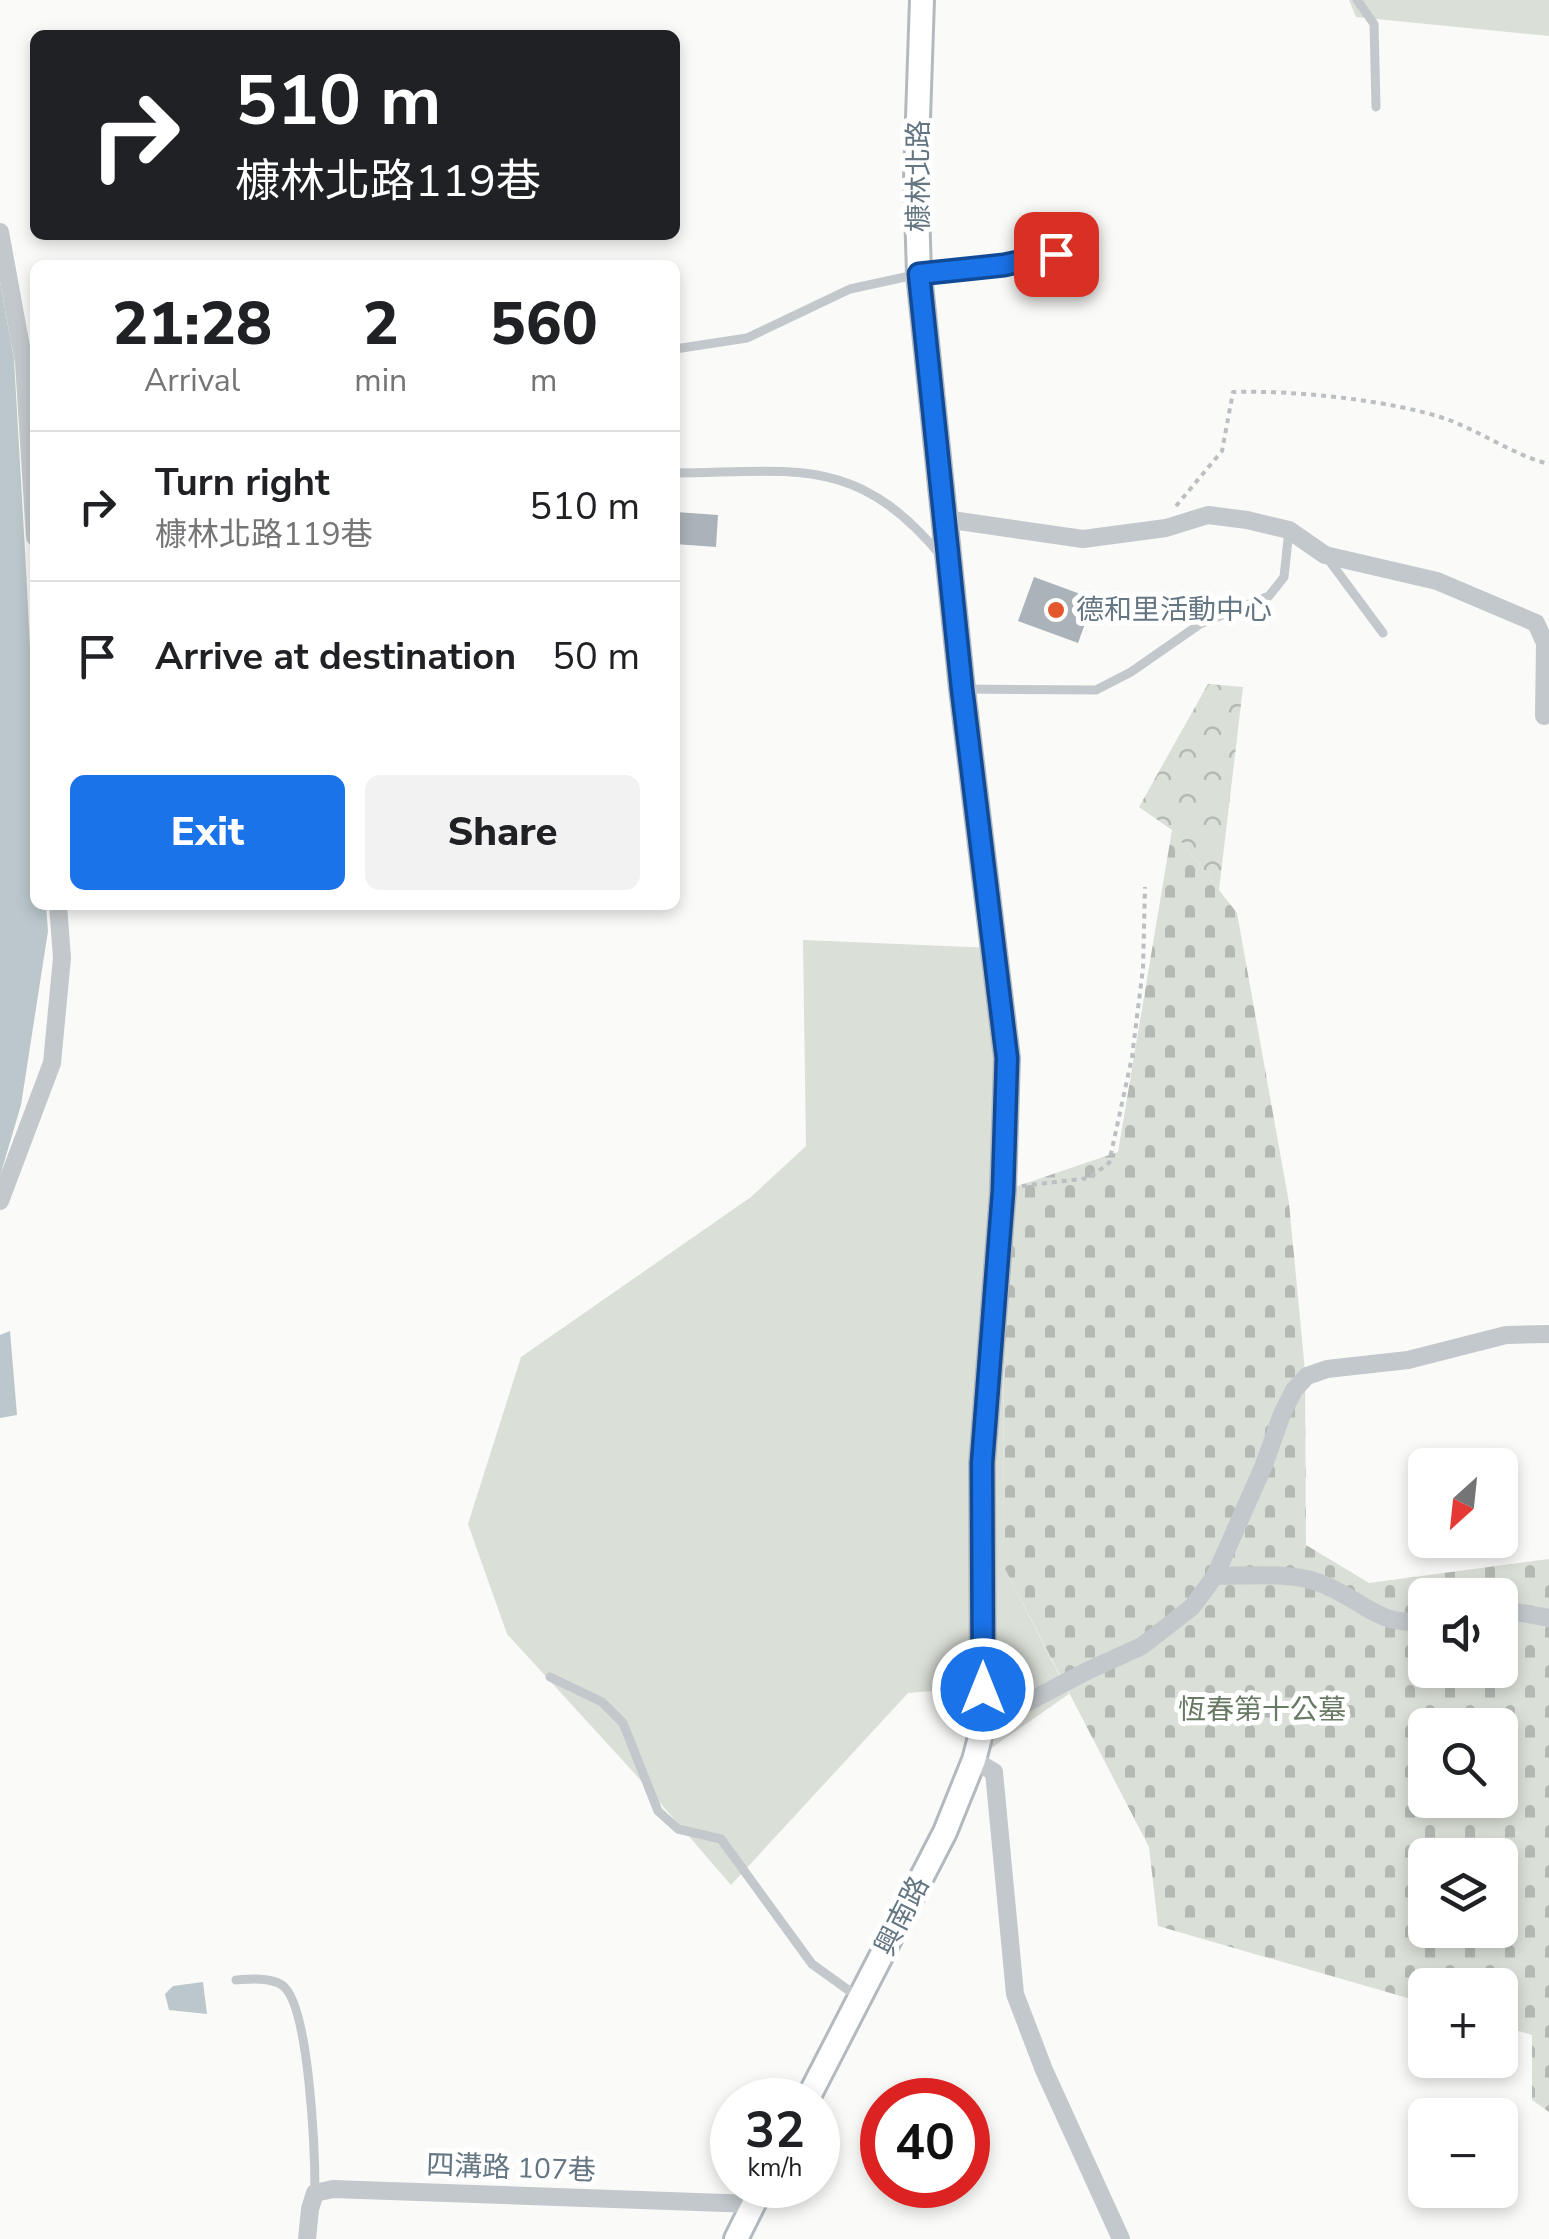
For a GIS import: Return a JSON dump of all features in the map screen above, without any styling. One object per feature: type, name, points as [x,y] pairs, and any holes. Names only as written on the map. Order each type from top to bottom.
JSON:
[{"type":"street","name":"槺林北路","points":[[922,0],[916,177],[919,274],[962,689],[1007,1058],[1003,1191],[982,1463],[983,1726]]},
{"type":"street","points":[[0,232],[24,363],[30,458]]},
{"type":"street","points":[[944,519],[1083,539],[1166,528],[1208,515],[1289,530],[1325,555],[1437,581],[1536,623],[1545,643],[1544,716]]},
{"type":"street","points":[[0,1201],[52,1062],[62,958],[58,910]]},
{"type":"street","points":[[983,1726],[1142,1646],[1192,1607],[1215,1576],[1282,1414],[1294,1390],[1307,1376],[1326,1369],[1408,1360],[1506,1335],[1549,1334]]},
{"type":"street","points":[[1215,1576],[1313,1580],[1339,1590],[1389,1621],[1408,1621]]},
{"type":"street","points":[[1518,1612],[1549,1618]]},
{"type":"street","name":"興南路","points":[[818,2078],[944,1832],[974,1760],[983,1726]]},
{"type":"street","points":[[974,1760],[994,1772],[1015,1994],[1044,2070],[1121,2239]]},
{"type":"street","name":"四溝路 107巷","points":[[315,2193],[332,2188],[710,2193]]},
{"type":"street","points":[[307,2239],[315,2193]]},
{"type":"street","points":[[736,2239],[751,2208]]},
{"type":"lane","points":[[1357,0],[1374,24],[1376,107]]},
{"type":"lane","points":[[680,347],[747,338],[850,288],[919,274],[1004,265],[1056,254],[1088,268]]},
{"type":"lane","points":[[680,473],[805,472],[864,488],[905,517],[950,567]]},
{"type":"lane","points":[[962,689],[1096,690],[1131,672],[1200,624],[1269,596],[1284,577],[1289,530]]},
{"type":"lane","points":[[1325,555],[1383,632]]},
{"type":"lane","points":[[550,1677],[602,1702],[623,1724],[658,1811],[667,1822],[678,1829],[721,1840],[812,1964],[860,1998]]},
{"type":"lane","points":[[236,1980],[257,1978],[282,1985],[298,2006],[314,2136],[315,2193]]},
{"type":"path","points":[[1166,528],[1176,506],[1222,451],[1232,392],[1270,390],[1416,410],[1549,464]]},
{"type":"path","points":[[1003,1191],[1035,1183],[1090,1178],[1109,1164],[1132,1057],[1143,968],[1145,886]]},
{"type":"green space","points":[[1349,0],[1549,0],[1549,36],[1356,17]]},
{"type":"green space","points":[[1208,684],[1243,687],[1219,890],[1172,830],[1139,807]]},
{"type":"green space","name":"恆春第十公墓","points":[[1172,830],[1237,913],[1289,1203],[1305,1371],[1306,1545],[1369,1583],[1549,1559],[1549,2112],[1532,2100],[1532,2035],[1518,2031],[1518,1968],[1408,1968],[1408,1998],[1158,1926],[1149,1847],[1004,1567],[1003,1191],[1118,1152]]},
{"type":"green space","points":[[803,940],[993,948],[1003,1191],[1004,1567],[1069,1694],[974,1760],[979,1687],[908,1693],[731,1885],[507,1634],[468,1524],[521,1357],[751,1197],[806,1146]]},
{"type":"shaded area","points":[[0,282],[14,359],[30,648],[30,910],[46,910],[48,931],[21,1105],[0,1176]]},
{"type":"shaded area","points":[[10,1331],[17,1415],[0,1418],[0,1335]]},
{"type":"shaded area","points":[[203,1982],[207,2014],[169,2010],[165,1994],[173,1986]]},
{"type":"building","points":[[680,512],[718,515],[716,547],[680,544]]},
{"type":"building","name":"德和里活動中心","points":[[1034,577],[1094,599],[1078,643],[1018,621]]},
{"type":"place","name":"德和里活動中心","points":[[1056,610]]},
{"type":"route","points":[[983,1689],[982,1463],[1003,1191],[1007,1058],[962,689],[919,274],[1004,265],[1056,254]]}]
